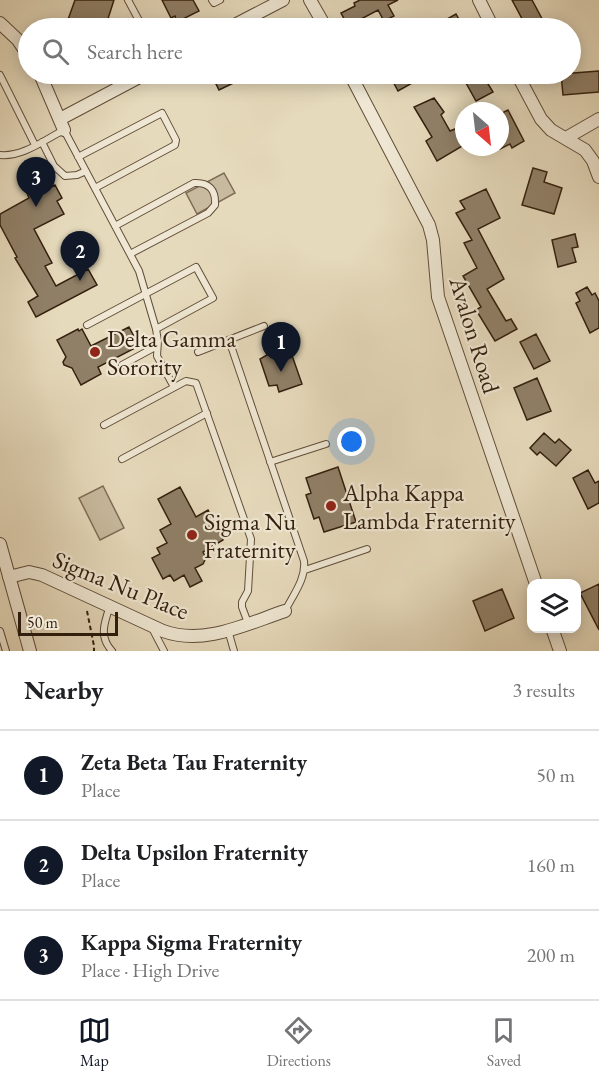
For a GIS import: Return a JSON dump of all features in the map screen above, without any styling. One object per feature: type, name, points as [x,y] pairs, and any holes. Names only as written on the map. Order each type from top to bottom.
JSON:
[{"type":"street","points":[[245,18],[267,4],[283,0]]},
{"type":"street","points":[[310,0],[320,18]]},
{"type":"street","points":[[478,0],[488,18]]},
{"type":"street","points":[[0,23],[18,40]]},
{"type":"street","points":[[44,84],[62,124],[119,84]]},
{"type":"street","name":"Avalon Road","points":[[355,84],[429,225],[433,240],[438,297],[534,579]]},
{"type":"street","points":[[522,84],[541,119],[551,130],[589,155],[599,177]]},
{"type":"street","points":[[566,138],[599,119]]},
{"type":"street","points":[[0,544],[5,576],[30,651]]},
{"type":"street","name":"Sigma Nu Place","points":[[5,576],[29,572],[42,575],[151,626],[183,637],[210,635],[285,610]]},
{"type":"street","points":[[554,633],[560,651]]},
{"type":"lane","points":[[128,0],[138,18]]},
{"type":"lane","points":[[212,0],[214,3],[220,0]]},
{"type":"lane","points":[[0,75],[38,143],[54,166],[64,176],[77,175],[86,171]]},
{"type":"lane","points":[[78,157],[162,113],[176,140],[173,147],[95,188]]},
{"type":"lane","points":[[0,155],[14,155],[38,143],[62,124],[139,271],[156,329],[157,356],[174,387]]},
{"type":"lane","points":[[115,226],[194,183],[205,183],[210,186],[215,205],[208,213],[130,254]]},
{"type":"lane","points":[[87,325],[196,267],[213,298],[156,329]]},
{"type":"lane","points":[[198,351],[264,326]]},
{"type":"lane","points":[[229,340],[304,561],[305,570],[285,610]]},
{"type":"lane","points":[[122,365],[157,346]]},
{"type":"lane","points":[[104,424],[186,381],[196,383],[250,539],[248,591],[242,607],[248,623]]},
{"type":"lane","points":[[122,459],[207,413]]},
{"type":"lane","points":[[270,462],[326,444]]},
{"type":"lane","points":[[305,570],[367,549]]},
{"type":"lane","points":[[110,606],[103,624],[103,632],[105,641],[112,651]]},
{"type":"lane","points":[[151,626],[164,651]]},
{"type":"lane","points":[[228,630],[234,651]]},
{"type":"lane","points":[[0,631],[6,651]]},
{"type":"path","points":[[85,606],[89,615],[94,651]]},
{"type":"shaded area","points":[[224,173],[235,193],[197,214],[186,193]]},
{"type":"shaded area","points":[[103,486],[124,528],[100,540],[79,498]]},
{"type":"building","points":[[75,0],[114,0],[108,18],[69,18]]},
{"type":"building","points":[[162,0],[193,0],[199,11],[185,18],[176,18],[175,16],[171,18]]},
{"type":"building","points":[[360,0],[398,0],[388,5],[394,16],[390,18],[382,18],[378,10],[363,18],[344,18],[341,13],[355,6],[354,3]]},
{"type":"building","points":[[512,0],[532,0],[542,18],[522,18]]},
{"type":"building","points":[[599,71],[599,92],[563,95],[562,84],[581,84],[581,72]]},
{"type":"building","points":[[216,84],[231,84],[219,90]]},
{"type":"building","points":[[394,84],[410,84],[398,91]]},
{"type":"building","points":[[467,84],[488,84],[493,92],[476,101]]},
{"type":"building","points":[[434,98],[444,112],[441,115],[450,131],[455,129],[455,150],[437,161],[426,141],[432,137],[414,107]]},
{"type":"building","points":[[509,112],[524,141],[512,148]]},
{"type":"building","points":[[533,168],[547,172],[544,182],[562,188],[554,214],[522,205]]},
{"type":"building","points":[[46,183],[49,188],[55,185],[62,198],[57,201],[64,214],[34,229],[52,263],[45,266],[56,286],[88,269],[97,285],[36,317],[28,302],[38,296],[15,258],[17,257],[0,225],[0,214],[29,198],[27,193]]},
{"type":"building","points":[[486,189],[500,218],[478,229],[504,279],[487,289],[506,321],[511,319],[517,329],[495,341],[476,310],[481,307],[463,276],[477,268],[464,243],[472,240],[456,213],[465,209],[460,201]]},
{"type":"building","points":[[575,234],[578,247],[572,248],[576,262],[558,267],[552,240]]},
{"type":"building","points":[[587,287],[592,295],[595,293],[599,301],[599,328],[590,333],[576,303],[580,301],[576,293]]},
{"type":"building","name":"Delta Gamma Sorority","points":[[129,327],[139,346],[98,367],[101,374],[81,385],[72,368],[64,365],[66,357],[57,340],[82,329],[91,346]]},
{"type":"building","points":[[536,334],[550,361],[534,369],[520,342]]},
{"type":"building","points":[[287,341],[302,384],[279,392],[277,385],[269,386],[260,359],[267,355],[264,349]]},
{"type":"building","points":[[537,378],[551,411],[527,420],[514,388]]},
{"type":"building","points":[[544,433],[555,443],[559,439],[571,450],[556,466],[540,452],[537,455],[530,448]]},
{"type":"building","name":"Alpha Kappa Lambda Fraternity","points":[[338,467],[356,522],[324,532],[319,517],[314,519],[306,495],[311,493],[306,478]]},
{"type":"building","points":[[588,470],[595,483],[599,481],[599,503],[588,509],[573,478]]},
{"type":"building","name":"Sigma Nu Fraternity","points":[[180,487],[196,517],[208,510],[223,540],[203,552],[206,558],[203,564],[195,568],[202,581],[190,587],[184,575],[174,581],[170,575],[163,579],[152,558],[160,554],[157,548],[167,543],[160,530],[171,524],[158,499]]},
{"type":"building","points":[[599,584],[599,630],[581,595],[581,593]]},
{"type":"building","points":[[502,589],[514,618],[485,631],[473,601]]},
{"type":"place","name":"Kappa Sigma Fraternity","points":[[36,207]]},
{"type":"place","name":"Delta Upsilon Fraternity","points":[[80,281]]},
{"type":"place","name":"Delta Gamma Sorority","points":[[95,352]]},
{"type":"place","name":"Zeta Beta Tau Fraternity","points":[[281,372]]},
{"type":"place","name":"Alpha Kappa Lambda Fraternity","points":[[331,506]]},
{"type":"place","name":"Sigma Nu Fraternity","points":[[192,535]]}]
